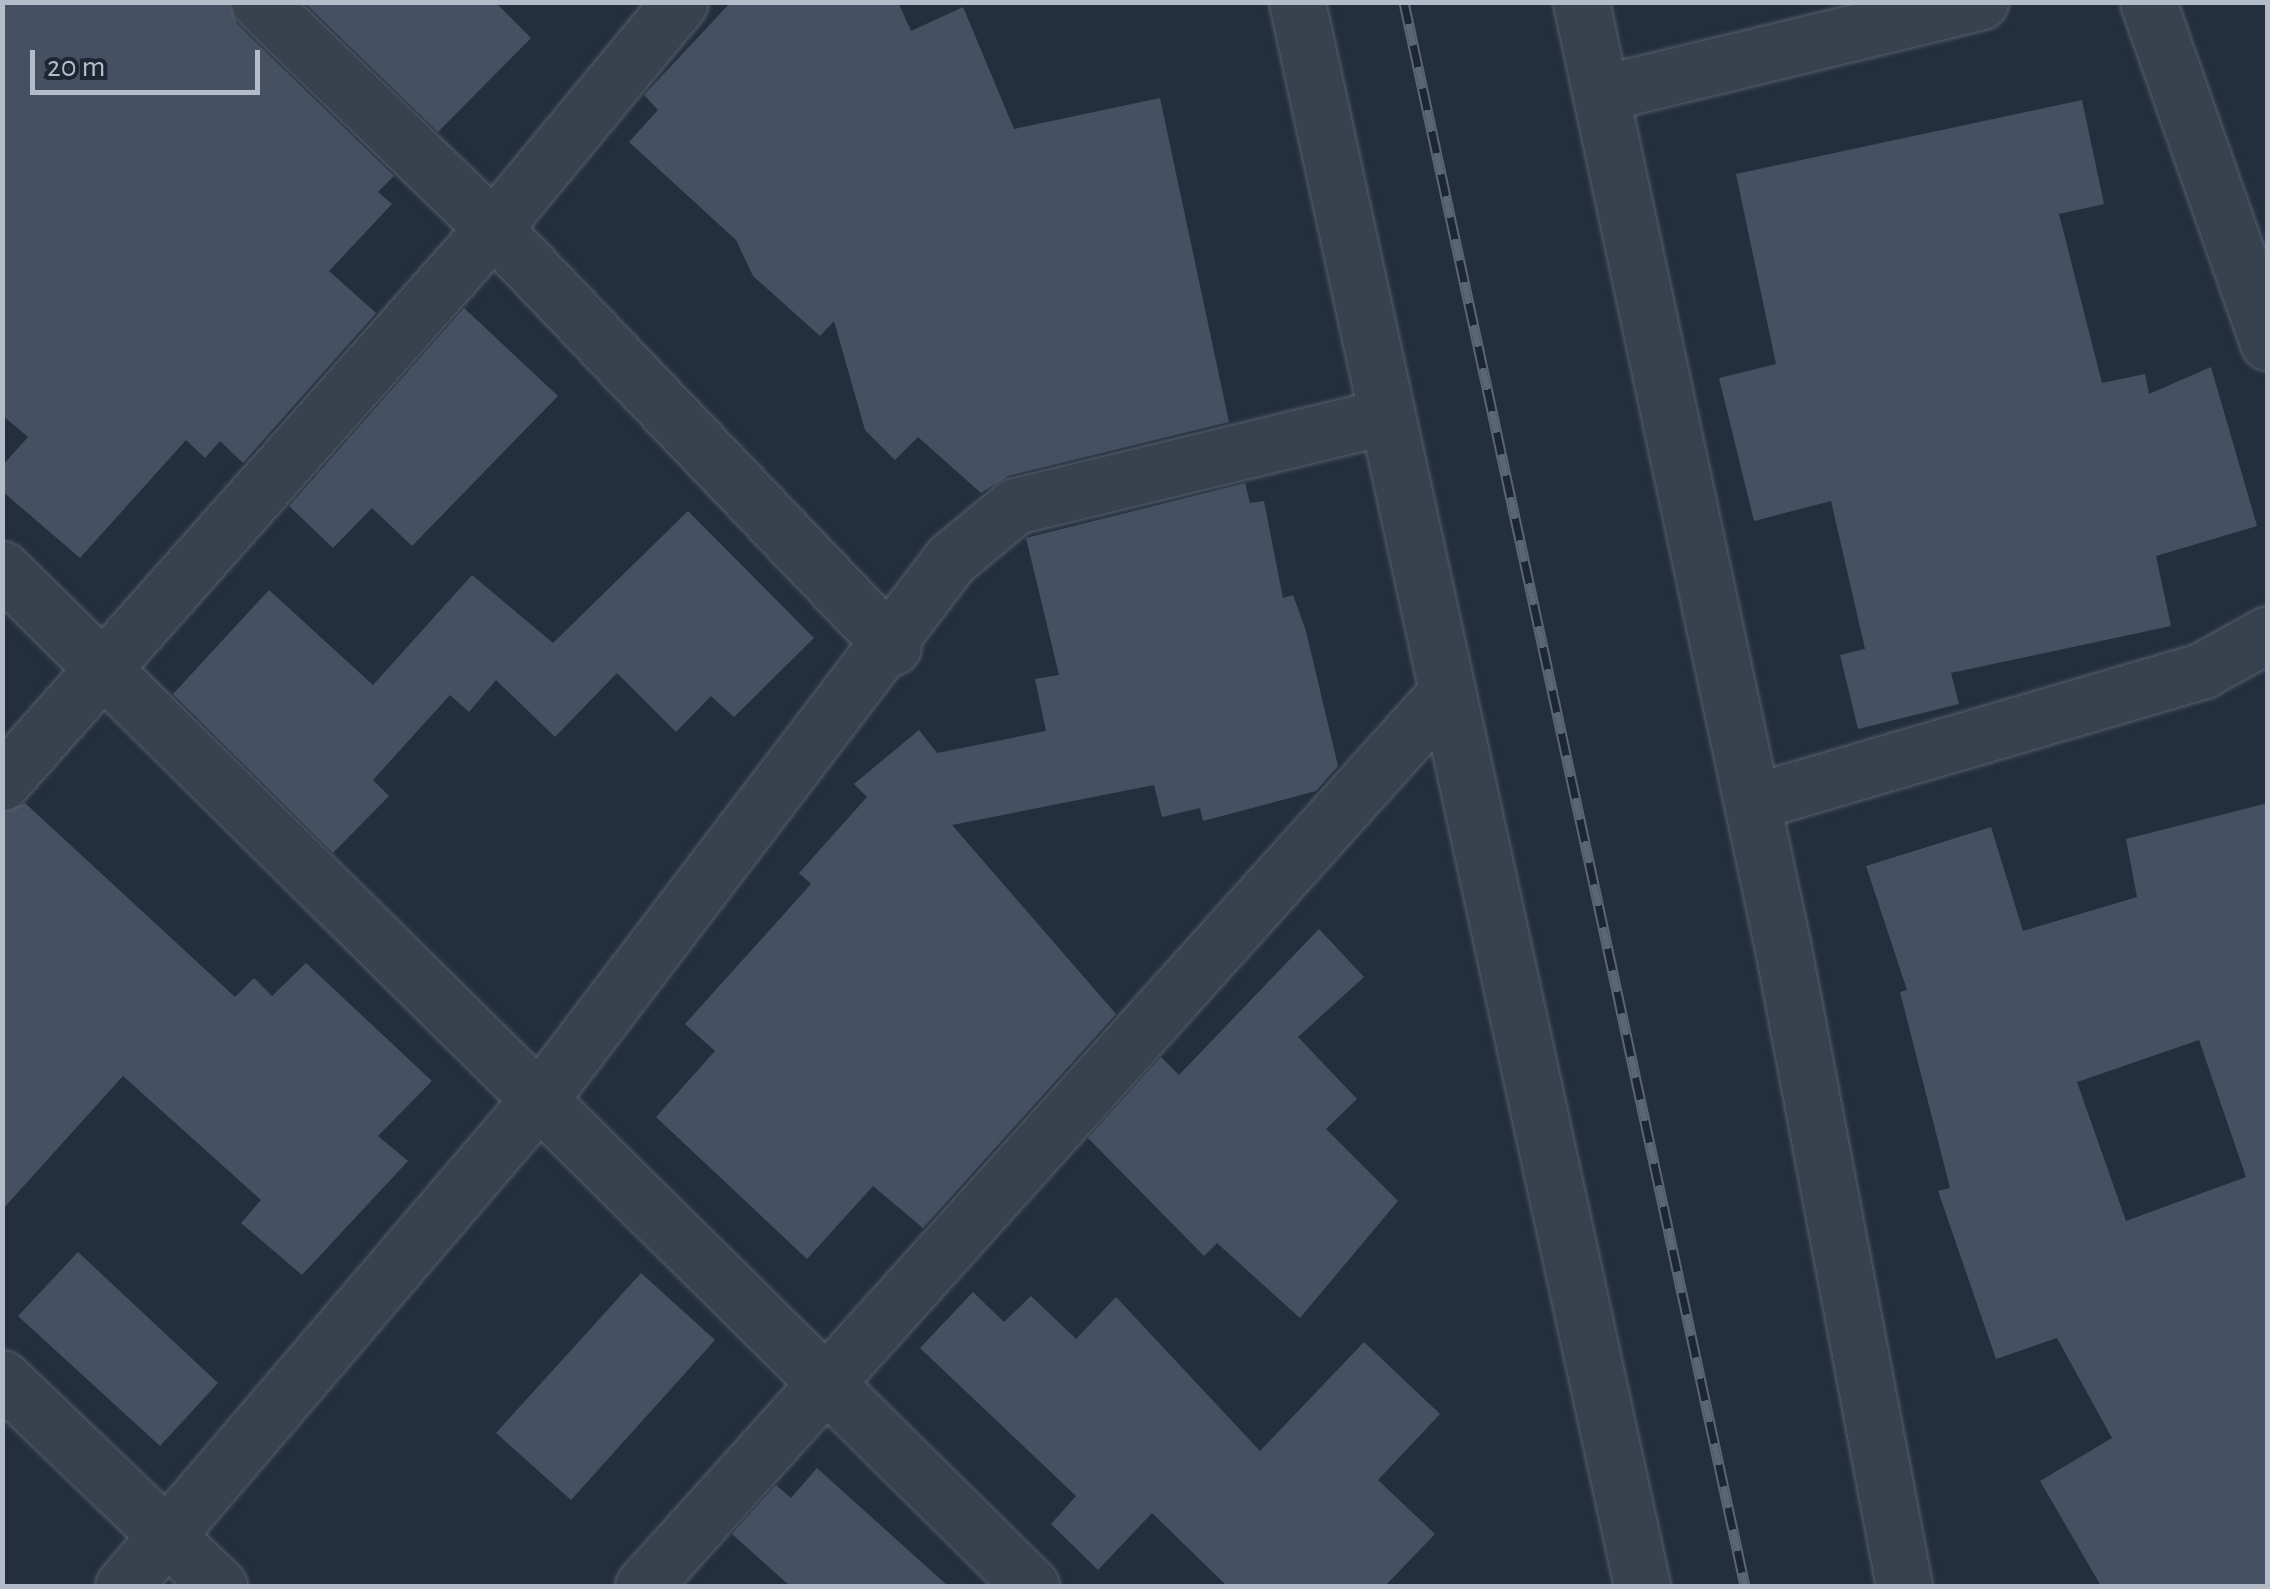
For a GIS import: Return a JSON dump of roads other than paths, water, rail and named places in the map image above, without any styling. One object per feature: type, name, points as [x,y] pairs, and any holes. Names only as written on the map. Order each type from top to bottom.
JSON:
[{"type":"street","points":[[259,2],[493,228],[892,647]]},
{"type":"street","points":[[2,782],[493,228],[680,2]]},
{"type":"street","points":[[1296,2],[1442,698],[1642,1586]]},
{"type":"street","points":[[1581,2],[1604,94],[1753,802],[1904,1586]]},
{"type":"street","points":[[1604,94],[1980,2]]},
{"type":"street","points":[[2148,2],[2268,343]]},
{"type":"street","points":[[123,1586],[541,1097],[892,647],[951,559],[1015,506],[1384,417]]},
{"type":"street","points":[[2,569],[541,1097],[1031,1586]]},
{"type":"street","points":[[1753,802],[2203,670],[2268,634]]},
{"type":"street","points":[[643,1586],[1442,698]]},
{"type":"street","points":[[2,1378],[219,1586]]},
{"type":"railway","points":[[1404,2],[1745,1586]]}]
